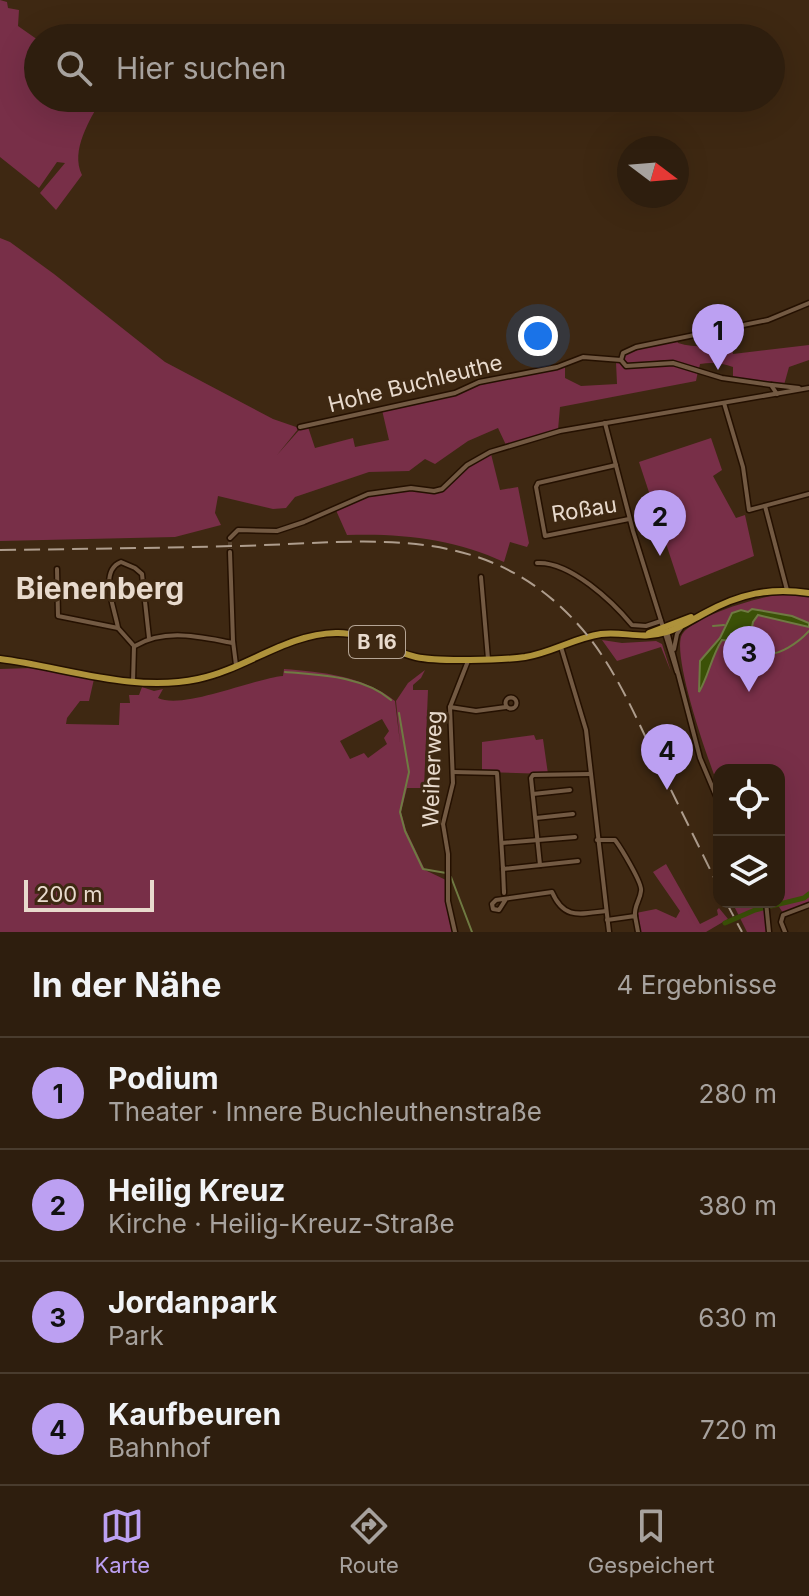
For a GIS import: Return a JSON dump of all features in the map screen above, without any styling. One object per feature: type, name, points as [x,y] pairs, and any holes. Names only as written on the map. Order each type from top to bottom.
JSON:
[{"type":"main road","name":"B 16","points":[[0,659],[133,682],[181,682],[237,667],[300,639],[333,633],[366,637],[419,658],[521,658],[602,634],[634,637],[751,593],[787,590],[809,593]]},
{"type":"main road","name":"B 16","points":[[663,628],[685,625],[706,612]]},
{"type":"street","points":[[621,360],[623,353],[636,347],[768,320],[809,303]]},
{"type":"street","name":"Hohe Buchleuthe","points":[[300,427],[455,393],[479,382],[557,367],[583,357],[621,360],[626,366],[663,361],[722,378],[807,388]]},
{"type":"street","points":[[771,385],[777,394]]},
{"type":"street","points":[[230,538],[238,530],[277,531],[368,494],[411,488],[434,491],[449,484],[467,465],[490,452],[560,431],[807,388]]},
{"type":"street","points":[[724,403],[743,467],[749,510],[809,496]]},
{"type":"street","points":[[605,423],[629,519],[677,672],[700,758],[713,789]]},
{"type":"street","name":"Roßau","points":[[616,465],[538,483],[536,487],[545,536],[629,519]]},
{"type":"street","points":[[765,506],[787,590]]},
{"type":"street","points":[[230,552],[233,643],[237,667]]},
{"type":"street","points":[[133,682],[134,646],[118,628],[108,577],[112,568],[121,562],[142,574],[149,638]]},
{"type":"street","points":[[537,563],[557,566],[603,593],[632,625],[663,628]]},
{"type":"street","points":[[57,569],[58,616],[118,628]]},
{"type":"street","points":[[481,577],[488,659]]},
{"type":"street","points":[[674,651],[677,634],[685,625]]},
{"type":"street","points":[[663,628],[674,651],[677,672]]},
{"type":"street","points":[[134,646],[149,638],[180,634],[233,643]]},
{"type":"street","points":[[561,647],[586,730],[609,932]]},
{"type":"street","name":"Weiherweg","points":[[455,932],[448,901],[448,854],[443,824],[453,772],[450,707],[469,659]]},
{"type":"street","points":[[450,707],[476,711],[506,707]]},
{"type":"street","points":[[453,772],[497,773],[504,890]]},
{"type":"street","points":[[540,865],[531,782],[533,775],[590,774]]},
{"type":"street","points":[[532,794],[570,790]]},
{"type":"street","points":[[535,818],[573,814]]},
{"type":"street","points":[[502,843],[575,837]]},
{"type":"street","points":[[597,840],[615,840],[628,866],[639,878],[642,891],[635,907],[638,932]]},
{"type":"street","points":[[503,869],[578,861]]},
{"type":"street","points":[[506,899],[552,892],[557,903],[572,913],[606,911]]},
{"type":"street","points":[[785,932],[781,922],[783,915],[809,905]]},
{"type":"street","points":[[767,908],[769,932]]},
{"type":"street","points":[[607,920],[635,916]]},
{"type":"shaded area","points":[[0,0],[7,2],[8,8],[19,10],[18,26],[24,30],[24,112],[94,112],[80,145],[78,156],[82,175],[56,210],[40,193],[65,163],[57,162],[39,188],[0,157]]},
{"type":"shaded area","points":[[0,238],[54,274],[165,362],[273,419],[299,428],[277,455],[301,428],[308,427],[315,448],[353,438],[355,447],[389,440],[382,410],[455,394],[479,383],[565,365],[565,378],[581,386],[617,384],[616,362],[632,368],[672,363],[698,371],[696,381],[560,407],[558,430],[506,445],[498,428],[468,441],[435,464],[425,459],[409,471],[369,472],[295,497],[286,508],[273,509],[218,496],[215,513],[221,525],[175,537],[0,541]]},
{"type":"shaded area","points":[[676,339],[684,345],[732,348],[733,354],[809,345],[809,360],[789,367],[784,385],[733,377],[733,367],[721,364],[700,364],[699,369],[664,360],[631,365],[623,360],[624,354]]},
{"type":"shaded area","points":[[711,438],[722,470],[713,476],[736,518],[745,515],[754,556],[680,586],[639,462]]},
{"type":"shaded area","points":[[491,454],[500,490],[518,487],[529,543],[527,547],[510,542],[504,562],[466,548],[427,539],[347,535],[335,508],[388,493],[442,490],[467,466]]},
{"type":"shaded area","points":[[782,594],[809,597],[809,903],[783,913],[780,908],[785,908],[785,764],[713,764],[713,772],[693,712],[680,650],[681,637],[696,622]]},
{"type":"shaded area","points":[[752,609],[792,616],[809,623],[809,627],[758,615],[751,632],[732,641],[722,640],[699,692],[700,661],[720,638],[732,613]]},
{"type":"shaded area","points":[[602,640],[622,643],[656,641],[662,644],[671,672],[661,647],[617,661]]},
{"type":"shaded area","points":[[32,668],[94,679],[89,701],[80,701],[66,724],[119,725],[120,703],[130,703],[129,695],[139,695],[142,687],[154,691],[163,689],[158,698],[184,700],[283,676],[284,669],[328,674],[370,686],[395,701],[400,743],[396,701],[408,683],[425,670],[413,685],[413,690],[428,690],[424,788],[407,788],[401,812],[425,870],[448,881],[447,901],[454,932],[0,932],[0,669]],"holes":[[[382,719],[389,731],[384,738],[387,744],[368,758],[364,753],[350,759],[340,741]]]},
{"type":"shaded area","points":[[534,735],[536,740],[543,739],[548,774],[482,772],[482,742]]},
{"type":"shaded area","points":[[666,864],[700,924],[718,915],[719,908],[728,919],[706,932],[639,932],[636,913],[656,909],[676,918],[680,911],[653,872]]},
{"type":"shaded area","points":[[735,908],[764,908],[767,932],[747,932]]},
{"type":"waterway","points":[[713,626],[724,625]]},
{"type":"waterway","points":[[740,637],[757,650],[769,654],[788,648],[809,631]]},
{"type":"waterway","points":[[285,672],[354,681],[391,700]]},
{"type":"waterway","points":[[399,713],[409,772],[400,812],[405,831],[423,869],[446,873]]},
{"type":"waterway","points":[[451,877],[472,932]]},
{"type":"waterway","points":[[725,923],[755,910],[804,898],[809,894]]},
{"type":"tunnel","points":[[230,538],[230,552]]},
{"type":"railway","points":[[0,550],[381,542],[426,545],[469,554],[511,571],[551,598],[588,636],[609,666],[713,876]]},
{"type":"railway","points":[[729,908],[742,932]]},
{"type":"place","name":"Podium","points":[[718,370]]},
{"type":"place","name":"Heilig Kreuz","points":[[660,556]]},
{"type":"place","name":"Jordanpark","points":[[749,692]]},
{"type":"place","name":"Kaufbeuren","points":[[667,790]]},
{"type":"district","name":"Bienenberg","points":[[100,589]]}]
